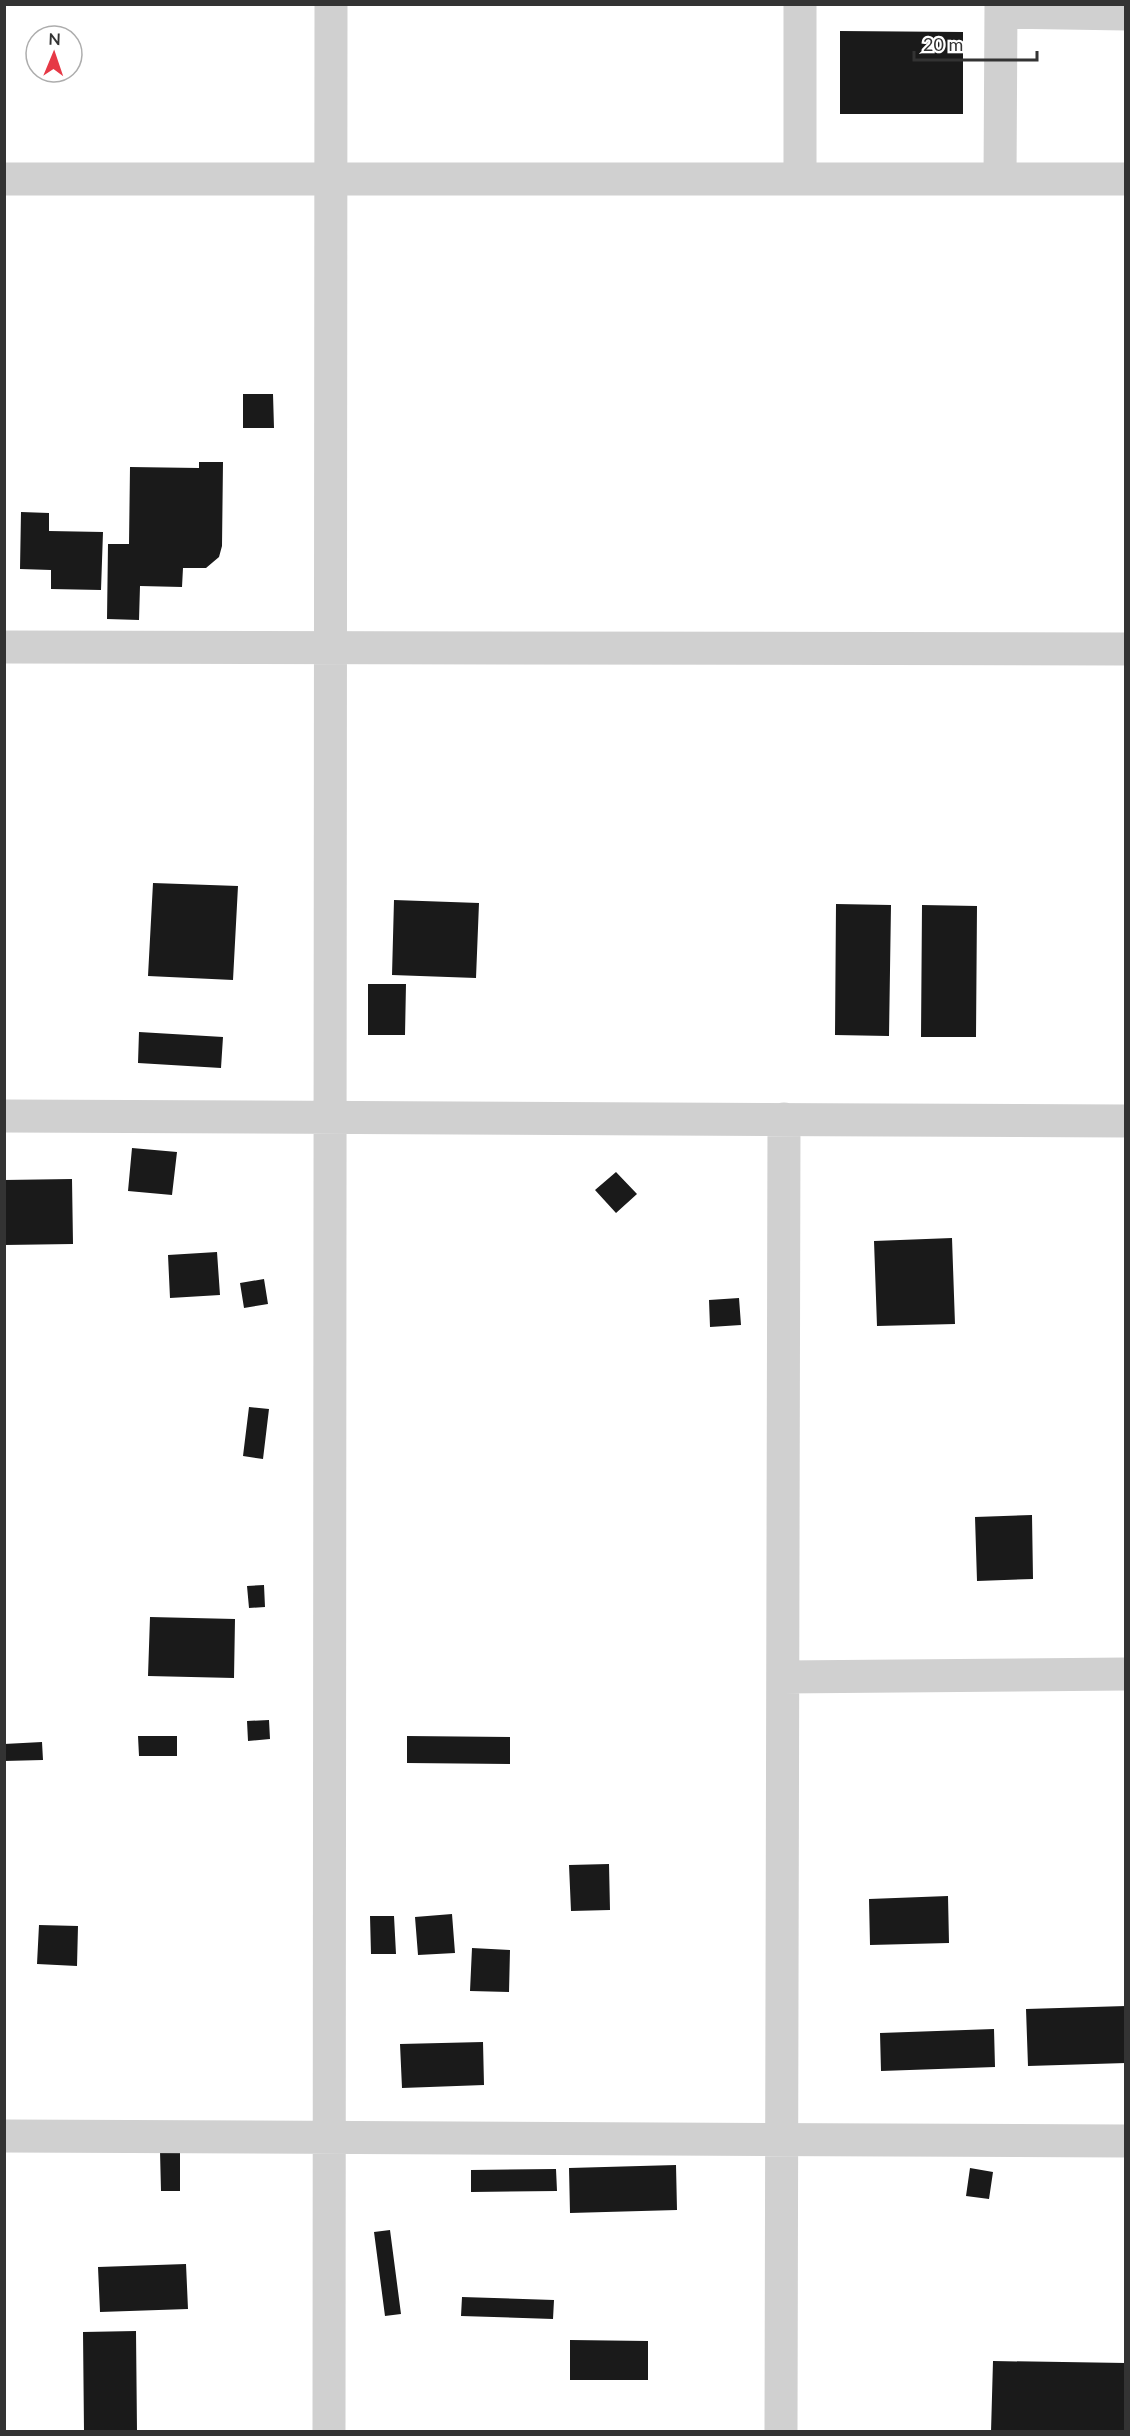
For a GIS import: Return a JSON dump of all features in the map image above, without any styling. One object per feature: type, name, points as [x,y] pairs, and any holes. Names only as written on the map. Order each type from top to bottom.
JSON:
[{"type":"street","points":[[329,2432],[332,4]]},
{"type":"street","points":[[800,4],[800,179]]},
{"type":"street","points":[[1000,179],[1001,8],[1125,14]]},
{"type":"street","points":[[4,179],[1125,179]]},
{"type":"street","points":[[4,647],[1125,649]]},
{"type":"street","points":[[4,1116],[1125,1121]]},
{"type":"street","points":[[782,2432],[784,1119]]},
{"type":"street","points":[[783,1677],[1125,1674]]},
{"type":"street","points":[[4,2136],[1125,2141]]},
{"type":"building","points":[[840,31],[963,32],[963,114],[840,114]]},
{"type":"building","points":[[243,394],[273,394],[274,428],[243,428]]},
{"type":"building","points":[[199,462],[223,462],[222,546],[219,557],[206,568],[183,568],[182,587],[140,586],[139,620],[107,619],[108,544],[129,544],[130,467],[199,468]]},
{"type":"building","points":[[21,512],[49,513],[49,531],[103,532],[101,590],[51,589],[51,570],[20,569]]},
{"type":"building","points":[[153,883],[238,886],[233,980],[148,976]]},
{"type":"building","points":[[394,900],[479,903],[476,978],[392,975]]},
{"type":"building","points":[[836,904],[891,905],[889,1036],[835,1035]]},
{"type":"building","points":[[922,905],[977,906],[976,1037],[921,1037]]},
{"type":"building","points":[[368,984],[406,984],[405,1035],[368,1035]]},
{"type":"building","points":[[139,1032],[223,1037],[221,1068],[138,1063]]},
{"type":"building","points":[[132,1148],[177,1152],[172,1195],[128,1191]]},
{"type":"building","points":[[616,1172],[637,1194],[616,1213],[595,1190]]},
{"type":"building","points":[[72,1179],[73,1244],[4,1245],[4,1180]]},
{"type":"building","points":[[952,1238],[955,1324],[877,1326],[874,1241]]},
{"type":"building","points":[[217,1252],[220,1295],[170,1298],[168,1255]]},
{"type":"building","points":[[264,1279],[268,1304],[244,1308],[240,1283]]},
{"type":"building","points":[[739,1298],[741,1325],[710,1327],[709,1300]]},
{"type":"building","points":[[249,1407],[269,1409],[263,1459],[243,1456]]},
{"type":"building","points":[[1032,1515],[1033,1579],[977,1581],[975,1517]]},
{"type":"building","points":[[264,1585],[265,1607],[249,1608],[247,1586]]},
{"type":"building","points":[[150,1617],[235,1619],[234,1678],[148,1676]]},
{"type":"building","points":[[269,1720],[270,1739],[248,1741],[247,1721]]},
{"type":"building","points":[[138,1736],[177,1736],[177,1756],[139,1756]]},
{"type":"building","points":[[407,1736],[510,1737],[510,1764],[407,1763]]},
{"type":"building","points":[[42,1742],[43,1760],[4,1761],[4,1744]]},
{"type":"building","points":[[609,1864],[610,1910],[571,1911],[569,1865]]},
{"type":"building","points":[[948,1896],[949,1943],[870,1945],[869,1899]]},
{"type":"building","points":[[452,1914],[455,1953],[418,1955],[415,1917]]},
{"type":"building","points":[[370,1916],[394,1916],[396,1954],[371,1954]]},
{"type":"building","points":[[39,1925],[78,1926],[77,1966],[37,1964]]},
{"type":"building","points":[[472,1948],[510,1950],[509,1992],[470,1991]]},
{"type":"building","points":[[1126,2006],[1126,2063],[1028,2066],[1026,2009]]},
{"type":"building","points":[[994,2029],[995,2067],[881,2071],[880,2033]]},
{"type":"building","points":[[483,2042],[484,2085],[402,2088],[400,2044]]},
{"type":"building","points":[[160,2151],[180,2151],[180,2191],[161,2191]]},
{"type":"building","points":[[676,2165],[677,2210],[570,2213],[569,2168]]},
{"type":"building","points":[[970,2168],[993,2172],[989,2199],[966,2196]]},
{"type":"building","points":[[556,2169],[557,2191],[471,2192],[471,2170]]},
{"type":"building","points":[[390,2230],[401,2314],[385,2316],[374,2232]]},
{"type":"building","points":[[186,2264],[188,2309],[100,2312],[98,2267]]},
{"type":"building","points":[[462,2297],[554,2300],[553,2319],[461,2316]]},
{"type":"building","points":[[136,2331],[137,2432],[84,2432],[83,2332]]},
{"type":"building","points":[[570,2340],[648,2341],[648,2380],[570,2380]]},
{"type":"building","points":[[993,2361],[1126,2363],[1126,2432],[991,2432]]}]
